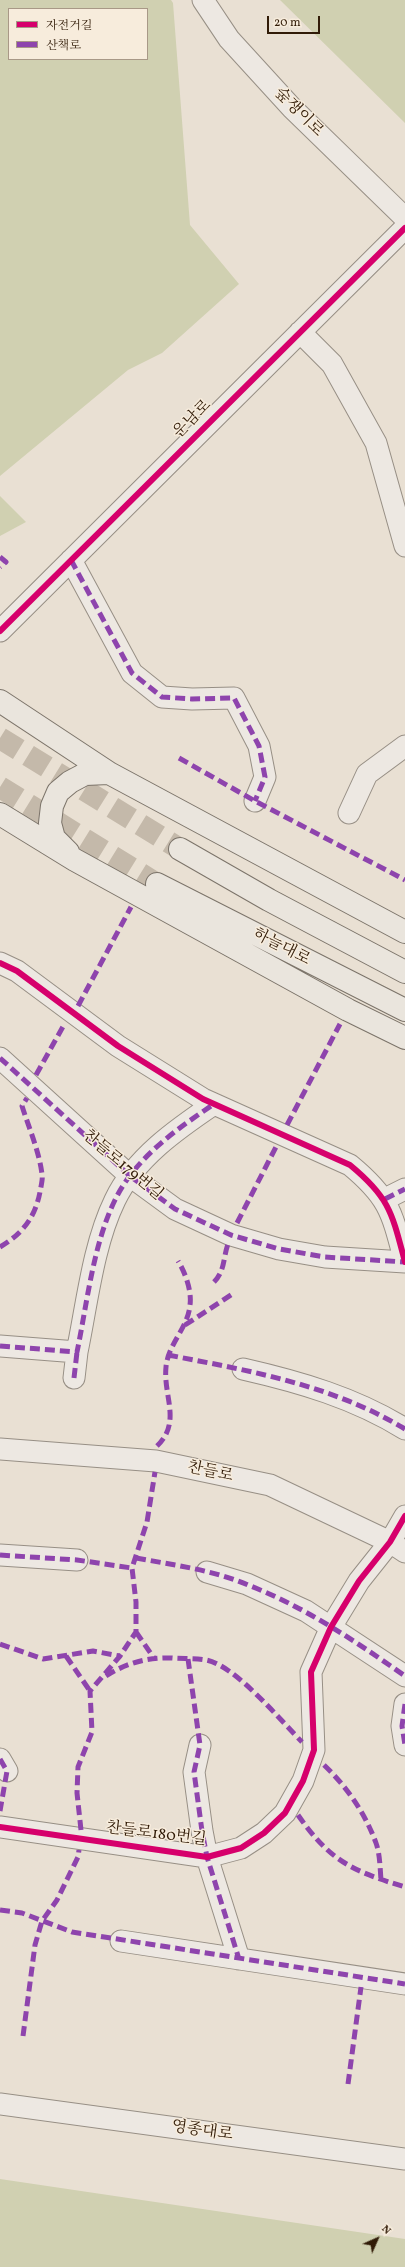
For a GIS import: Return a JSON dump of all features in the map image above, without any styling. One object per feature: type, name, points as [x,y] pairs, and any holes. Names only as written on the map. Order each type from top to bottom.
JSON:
[{"type":"highway","points":[[0,701],[109,773],[405,932]]},
{"type":"highway","points":[[75,860],[54,838],[50,823],[52,806],[58,792],[70,782],[85,774],[109,773]]},
{"type":"highway","points":[[0,814],[75,860],[348,1010],[405,1038]]},
{"type":"highway","points":[[180,849],[269,900],[405,972]]},
{"type":"highway","name":"하늘대로","points":[[157,884],[405,1010]]},
{"type":"street","name":"숲쟁이로","points":[[202,0],[229,39],[292,108],[405,218]]},
{"type":"street","name":"운남로","points":[[0,631],[405,228]]},
{"type":"street","points":[[300,332],[332,364],[376,443],[405,546]]},
{"type":"street","points":[[71,560],[132,673],[162,697],[192,700],[234,698],[260,746],[265,777],[254,801]]},
{"type":"street","points":[[349,813],[367,774],[405,746]]},
{"type":"street","points":[[0,963],[17,971],[118,1046],[214,1104],[350,1164],[370,1181],[385,1199],[394,1219],[405,1262]]},
{"type":"street","name":"찬들로179번길","points":[[0,1058],[130,1176],[175,1209],[231,1235],[279,1249],[325,1257],[405,1262]]},
{"type":"street","points":[[74,1378],[77,1352],[101,1236],[115,1199],[130,1176],[156,1148],[214,1104]]},
{"type":"street","points":[[385,1199],[405,1189]]},
{"type":"street","points":[[0,1346],[77,1352]]},
{"type":"street","points":[[243,1369],[319,1389],[356,1403],[405,1429]]},
{"type":"street","name":"찬들로","points":[[0,1449],[156,1461],[270,1485],[398,1547]]},
{"type":"street","points":[[398,1547],[405,1516]]},
{"type":"street","name":"찬들로180번길","points":[[0,1828],[207,1857],[241,1848],[264,1833],[285,1813],[303,1781],[314,1750],[311,1672],[331,1627],[359,1581],[398,1547]]},
{"type":"street","points":[[0,1554],[77,1560]]},
{"type":"street","points":[[207,1572],[248,1584],[306,1611],[405,1676]]},
{"type":"street","points":[[405,1704],[402,1726],[405,1745]]},
{"type":"street","points":[[200,1745],[194,1772],[202,1831],[207,1857],[240,1959]]},
{"type":"street","points":[[120,1941],[405,1984]]},
{"type":"street","name":"영종대로","points":[[0,2104],[405,2159]]},
{"type":"green space","points":[[0,0],[171,0],[173,3],[190,225],[239,284],[162,353],[128,370],[0,476]]},
{"type":"green space","points":[[280,0],[405,0],[405,123]]},
{"type":"green space","points":[[0,496],[26,522],[0,536]]},
{"type":"green space","points":[[0,2179],[405,2239],[405,2267],[0,2267]]},
{"type":"tunnel","points":[[0,738],[180,849]]},
{"type":"tunnel","points":[[0,787],[157,884]]},
{"type":"marked path","points":[[0,557],[6,562],[0,567]]},
{"type":"marked path","points":[[71,560],[132,673],[162,697],[192,699],[234,698],[259,746],[265,777],[255,801]]},
{"type":"marked path","points":[[179,758],[255,801],[405,880]]},
{"type":"marked path","points":[[78,1006],[131,907]]},
{"type":"marked path","points":[[36,1075],[65,1023]]},
{"type":"marked path","points":[[287,1125],[340,1024]]},
{"type":"marked path","points":[[0,1058],[130,1176],[175,1209],[231,1235],[279,1249],[325,1257],[405,1262]]},
{"type":"marked path","points":[[0,1247],[15,1237],[31,1217],[38,1201],[41,1185],[41,1165],[22,1106],[27,1098]]},
{"type":"marked path","points":[[0,1346],[77,1352],[101,1236],[107,1217],[123,1185],[145,1158],[158,1146],[214,1104]]},
{"type":"marked path","points":[[237,1223],[277,1145]]},
{"type":"marked path","points":[[385,1199],[405,1189]]},
{"type":"marked path","points":[[214,1282],[218,1278],[222,1269],[228,1244]]},
{"type":"marked path","points":[[157,1446],[169,1428],[170,1408],[166,1367],[170,1351],[186,1321],[190,1305],[190,1294],[187,1282],[178,1261]]},
{"type":"marked path","points":[[185,1325],[234,1293]]},
{"type":"marked path","points":[[74,1378],[77,1352]]},
{"type":"marked path","points":[[168,1355],[230,1367],[320,1390],[349,1401],[405,1429]]},
{"type":"marked path","points":[[81,1830],[77,1793],[78,1767],[92,1732],[90,1691],[120,1656],[136,1632],[136,1602],[132,1568],[147,1522],[155,1472]]},
{"type":"marked path","points":[[0,1555],[77,1560],[132,1568]]},
{"type":"marked path","points":[[136,1558],[193,1568],[221,1575],[269,1594],[310,1614],[405,1676]]},
{"type":"marked path","points":[[136,1632],[154,1658]]},
{"type":"marked path","points":[[0,1644],[43,1659],[93,1651],[120,1656]]},
{"type":"marked path","points":[[66,1656],[90,1691]]},
{"type":"marked path","points":[[106,1676],[129,1664],[163,1658],[206,1660],[218,1664],[244,1683],[257,1695],[302,1742]]},
{"type":"marked path","points":[[188,1659],[200,1745],[194,1772],[202,1831],[207,1857],[239,1959]]},
{"type":"marked path","points":[[405,1704],[402,1726],[405,1745]]},
{"type":"marked path","points":[[0,1759],[7,1771],[0,1811]]},
{"type":"marked path","points":[[324,1765],[348,1791],[372,1832],[380,1861],[381,1880]]},
{"type":"marked path","points":[[298,1815],[310,1831],[332,1854],[356,1869],[405,1887]]},
{"type":"marked path","points":[[23,2036],[35,1945],[42,1921],[57,1900],[78,1857],[79,1850]]},
{"type":"marked path","points":[[0,1910],[22,1913],[72,1932],[405,1984]]},
{"type":"marked path","points":[[348,2084],[361,1987]]},
{"type":"cycle path","points":[[0,631],[405,228]]},
{"type":"cycle path","points":[[0,963],[17,971],[118,1046],[203,1099],[350,1165],[374,1187],[382,1197],[397,1231],[405,1262]]},
{"type":"cycle path","points":[[0,1827],[207,1857],[241,1848],[264,1833],[285,1813],[303,1781],[314,1750],[311,1672],[331,1627],[359,1581],[390,1542],[405,1516]]}]
